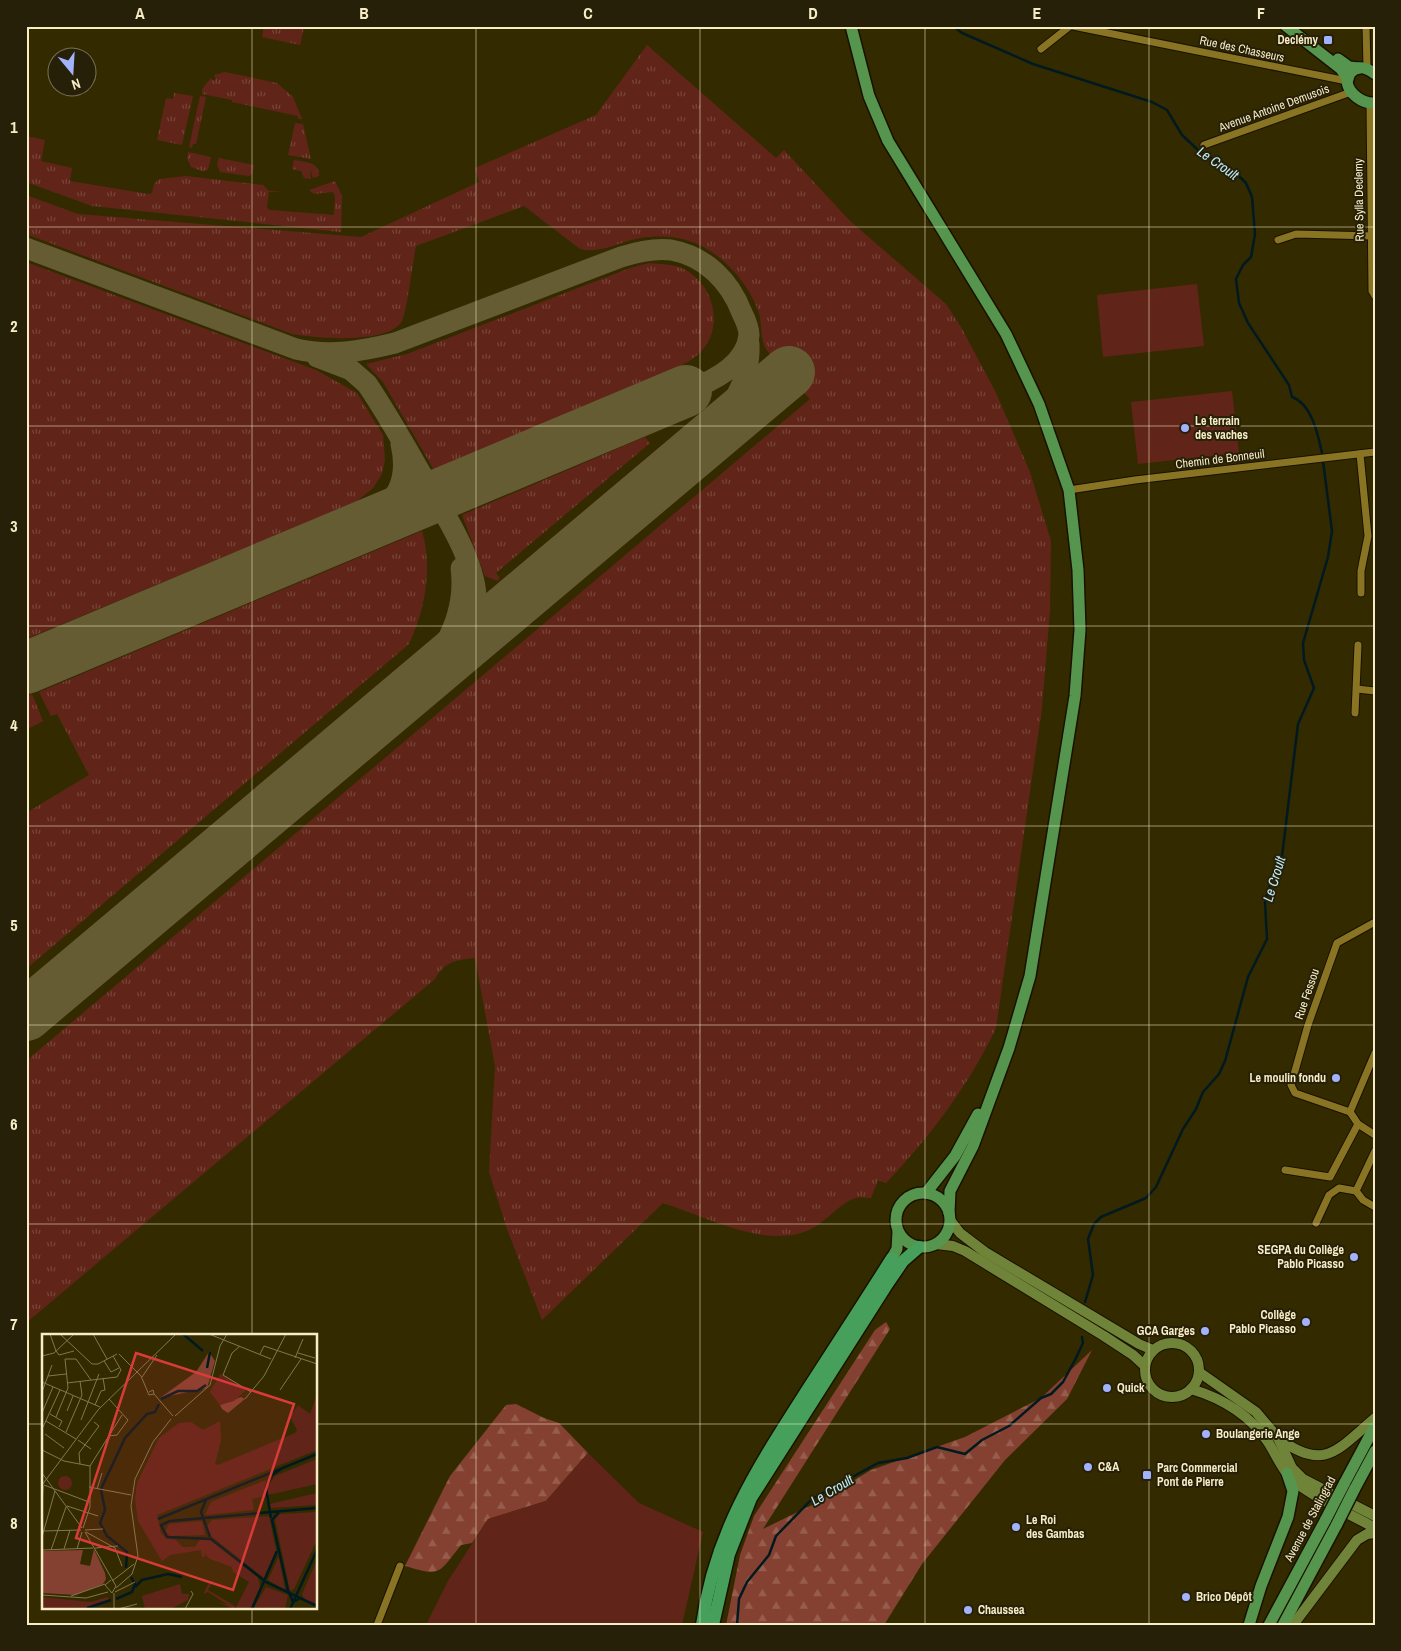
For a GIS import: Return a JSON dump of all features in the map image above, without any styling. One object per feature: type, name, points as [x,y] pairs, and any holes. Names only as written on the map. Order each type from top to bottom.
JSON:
[{"type":"highway","points":[[713,1625],[728,1554],[751,1498],[886,1286],[903,1262],[919,1247]]},
{"type":"highway","points":[[702,1625],[718,1554],[740,1499],[766,1453],[892,1258]]},
{"type":"main road","points":[[851,26],[869,96],[888,142],[1006,334],[1028,379],[1057,453],[1069,490],[1078,570],[1080,622],[1075,696],[1030,976],[1009,1048],[973,1146],[950,1191],[946,1234],[936,1244]]},
{"type":"main road","points":[[858,26],[859,62]]},
{"type":"main road","points":[[1286,26],[1341,69],[1349,84],[1372,104]]},
{"type":"main road","points":[[1296,26],[1345,64],[1367,70]]},
{"type":"main road","points":[[1349,84],[1351,71],[1367,70]]},
{"type":"main road","points":[[1057,453],[1073,526]]},
{"type":"main road","points":[[926,1193],[955,1156],[994,1086]]},
{"type":"main road","points":[[892,1258],[897,1249],[898,1232],[896,1224],[898,1208],[910,1196],[926,1193],[940,1200],[960,1233],[985,1252],[1139,1344],[1153,1350]]},
{"type":"main road","points":[[898,1232],[910,1244],[919,1247],[936,1244],[953,1246],[964,1251],[1104,1336],[1145,1366]]},
{"type":"main road","points":[[1164,1344],[1180,1344],[1194,1354],[1199,1372],[1191,1389],[1173,1397],[1160,1394],[1149,1385],[1145,1366],[1153,1350],[1164,1344]]},
{"type":"main road","points":[[1199,1372],[1256,1412],[1278,1438],[1295,1450],[1309,1455],[1321,1456],[1335,1452],[1375,1418]]},
{"type":"main road","points":[[1191,1389],[1211,1396],[1242,1413],[1266,1439],[1287,1473],[1293,1491],[1288,1517],[1261,1586],[1249,1625]]},
{"type":"main road","name":"Avenue de Stalingrad","points":[[1283,1625],[1337,1524],[1349,1487],[1375,1426]]},
{"type":"main road","points":[[1278,1438],[1292,1468],[1303,1479],[1375,1516]]},
{"type":"main road","name":"Avenue de Stalingrad","points":[[1269,1625],[1326,1519],[1375,1452]]},
{"type":"main road","points":[[1287,1473],[1298,1484],[1375,1528]]},
{"type":"main road","points":[[1293,1625],[1357,1540],[1366,1534],[1375,1533]]},
{"type":"street","points":[[1041,48],[1072,26]]},
{"type":"street","name":"Rue des Chasseurs","points":[[1072,26],[1349,84]]},
{"type":"street","points":[[1366,26],[1367,70]]},
{"type":"street","name":"Avenue Antoine Demusois","points":[[1204,145],[1349,84]]},
{"type":"street","name":"Rue Sylla Declemy","points":[[1372,104],[1372,291],[1375,296]]},
{"type":"street","points":[[1278,240],[1296,234],[1373,236]]},
{"type":"street","name":"Chemin de Bonneuil","points":[[1069,490],[1135,480],[1375,452]]},
{"type":"street","points":[[1360,454],[1371,537],[1361,571],[1362,593]]},
{"type":"street","points":[[1355,713],[1358,689],[1358,645]]},
{"type":"street","points":[[1358,689],[1375,691]]},
{"type":"street","name":"Rue Fessou","points":[[1350,1112],[1295,1093],[1291,1085],[1303,1042],[1337,943],[1375,922]]},
{"type":"street","points":[[1375,1053],[1350,1112],[1358,1124],[1375,1135]]},
{"type":"street","points":[[1285,1170],[1330,1177],[1358,1124]]},
{"type":"street","points":[[1356,1191],[1375,1151]]},
{"type":"street","points":[[1316,1223],[1329,1195],[1338,1188],[1356,1191],[1363,1200],[1375,1206]]},
{"type":"street","points":[[377,1625],[400,1566]]},
{"type":"green space","points":[[264,26],[304,28],[300,45],[262,37]]},
{"type":"green space","points":[[647,45],[776,158],[784,150],[850,221],[946,304],[961,327],[996,393],[1030,472],[1051,541],[1050,610],[1042,708],[996,1028],[973,1070],[947,1110],[918,1148],[886,1183],[878,1180],[871,1198],[858,1198],[849,1201],[812,1229],[788,1236],[770,1236],[733,1228],[663,1203],[542,1320],[507,1229],[489,1172],[495,1066],[475,958],[452,962],[443,968],[435,979],[26,1323],[26,1061],[810,399],[779,366],[765,347],[762,339],[759,313],[754,300],[738,276],[728,265],[705,248],[678,238],[644,237],[603,249],[580,249],[524,206],[416,246],[404,315],[402,321],[394,329],[367,337],[317,337],[292,334],[26,234],[26,195],[78,214],[361,237],[479,182],[475,168],[596,115]]},
{"type":"green space","points":[[225,72],[277,83],[293,97],[302,119],[298,119],[298,116],[202,94],[202,89],[211,78],[213,81],[216,79],[214,75]]},
{"type":"green space","points":[[174,93],[193,96],[182,145],[157,140],[166,98],[173,99]]},
{"type":"green space","points":[[200,96],[206,97],[196,144],[193,144],[192,148],[189,147]]},
{"type":"green space","points":[[295,123],[303,124],[311,159],[288,155]]},
{"type":"green space","points":[[26,136],[45,140],[41,161],[72,168],[70,181],[148,194],[152,193],[154,184],[159,179],[186,176],[263,185],[269,191],[283,191],[269,192],[267,208],[270,210],[334,215],[335,196],[333,192],[314,194],[309,190],[335,181],[342,196],[341,232],[92,206],[26,182]]},
{"type":"green space","points":[[188,152],[211,157],[208,170],[202,171],[191,167],[187,158]]},
{"type":"green space","points":[[219,158],[254,165],[252,174],[249,176],[220,172],[217,164]]},
{"type":"green space","points":[[294,160],[314,165],[319,171],[319,176],[313,178],[310,169],[311,179],[304,178],[301,171],[292,169]]},
{"type":"green space","points":[[26,262],[316,370],[357,393],[383,435],[385,460],[382,474],[373,488],[356,502],[26,639]]},
{"type":"green space","points":[[649,263],[679,267],[690,272],[705,289],[711,300],[714,323],[706,345],[700,353],[676,368],[434,470],[383,382],[366,364],[407,354],[630,268]]},
{"type":"green space","points":[[1197,284],[1204,346],[1103,357],[1097,295]]},
{"type":"green space","name":"Le terrain des vaches","points":[[1232,391],[1239,453],[1138,464],[1131,402]]},
{"type":"green space","points":[[645,437],[650,443],[496,573],[500,578],[497,581],[485,576],[462,515]]},
{"type":"green space","points":[[422,531],[427,559],[426,589],[415,631],[409,644],[26,969],[26,813],[89,775],[57,714],[51,716],[39,692]]},
{"type":"green space","points":[[32,694],[43,721],[26,730],[26,697]]},
{"type":"green space","points":[[886,1322],[890,1329],[763,1529],[816,1503],[871,1470],[965,1437],[1041,1398],[1092,1350],[1067,1399],[1005,1460],[922,1564],[884,1625],[726,1625],[740,1555],[754,1516],[875,1330]]},
{"type":"green space","points":[[516,1404],[559,1423],[588,1453],[546,1501],[488,1519],[472,1543],[461,1545],[443,1567],[432,1572],[405,1566],[450,1476],[506,1405]]},
{"type":"green space","points":[[588,1453],[639,1503],[703,1532],[682,1625],[426,1625],[448,1581],[488,1519],[546,1501]]},
{"type":"waterway","name":"Le Croult","points":[[953,26],[962,33],[1033,64],[1152,102],[1167,110],[1182,135],[1198,150],[1235,172],[1246,183],[1252,197],[1255,234],[1251,257],[1243,265],[1236,279],[1239,303],[1248,323],[1289,385],[1292,397],[1305,406],[1309,413],[1316,429],[1322,453]]},
{"type":"waterway","name":"Le Croult","points":[[1085,1302],[1093,1275],[1088,1239],[1094,1224],[1101,1217],[1146,1198],[1156,1187],[1183,1129],[1196,1109],[1203,1092],[1219,1074],[1225,1061],[1248,977],[1267,939],[1265,902],[1271,882],[1281,865],[1298,724],[1314,688],[1304,660],[1303,643],[1328,557],[1332,531],[1323,461]]},
{"type":"waterway","name":"Le Croult","points":[[737,1625],[739,1599],[747,1582],[769,1555],[776,1536],[812,1499],[878,1463],[907,1458],[937,1447],[965,1454],[982,1440],[1009,1426],[1041,1398],[1051,1394],[1063,1382],[1075,1360],[1083,1343],[1082,1337]]},
{"type":"taxiway","points":[[26,248],[296,349],[321,353],[358,351],[395,343],[621,257],[646,251],[671,250],[695,258],[715,272],[731,290],[746,321],[749,332],[746,346],[734,364],[716,378],[686,391]]},
{"type":"taxiway","points":[[704,443],[729,409],[742,385],[749,358],[749,344]]},
{"type":"taxiway","points":[[317,357],[351,370],[367,384],[388,416],[455,532],[469,565],[476,596],[476,612],[472,626],[457,652]]},
{"type":"taxiway","points":[[367,525],[385,508],[398,490],[403,470],[401,444]]},
{"type":"taxiway","points":[[421,682],[439,656],[453,629],[461,599],[461,568]]},
{"type":"runway","points":[[26,1015],[789,372]]},
{"type":"runway","points":[[26,668],[686,391]]},
{"type":"place","name":"Declémy","points":[[1328,40]]},
{"type":"place","name":"Le terrain des vaches","points":[[1185,428]]},
{"type":"place","name":"Le moulin fondu","points":[[1336,1078]]},
{"type":"place","name":"SEGPA du Collège Pablo Picasso","points":[[1354,1257]]},
{"type":"place","name":"Collège Pablo Picasso","points":[[1306,1322]]},
{"type":"place","name":"GCA Garges","points":[[1205,1331]]},
{"type":"place","name":"Quick","points":[[1107,1388]]},
{"type":"place","name":"Boulangerie Ange","points":[[1206,1434]]},
{"type":"place","name":"C&A","points":[[1088,1467]]},
{"type":"place","name":"Parc Commercial Pont de Pierre","points":[[1147,1475]]},
{"type":"place","name":"Le Roi des Gambas","points":[[1016,1527]]},
{"type":"place","name":"Brico Dépôt","points":[[1186,1597]]},
{"type":"place","name":"Chaussea","points":[[968,1610]]}]
